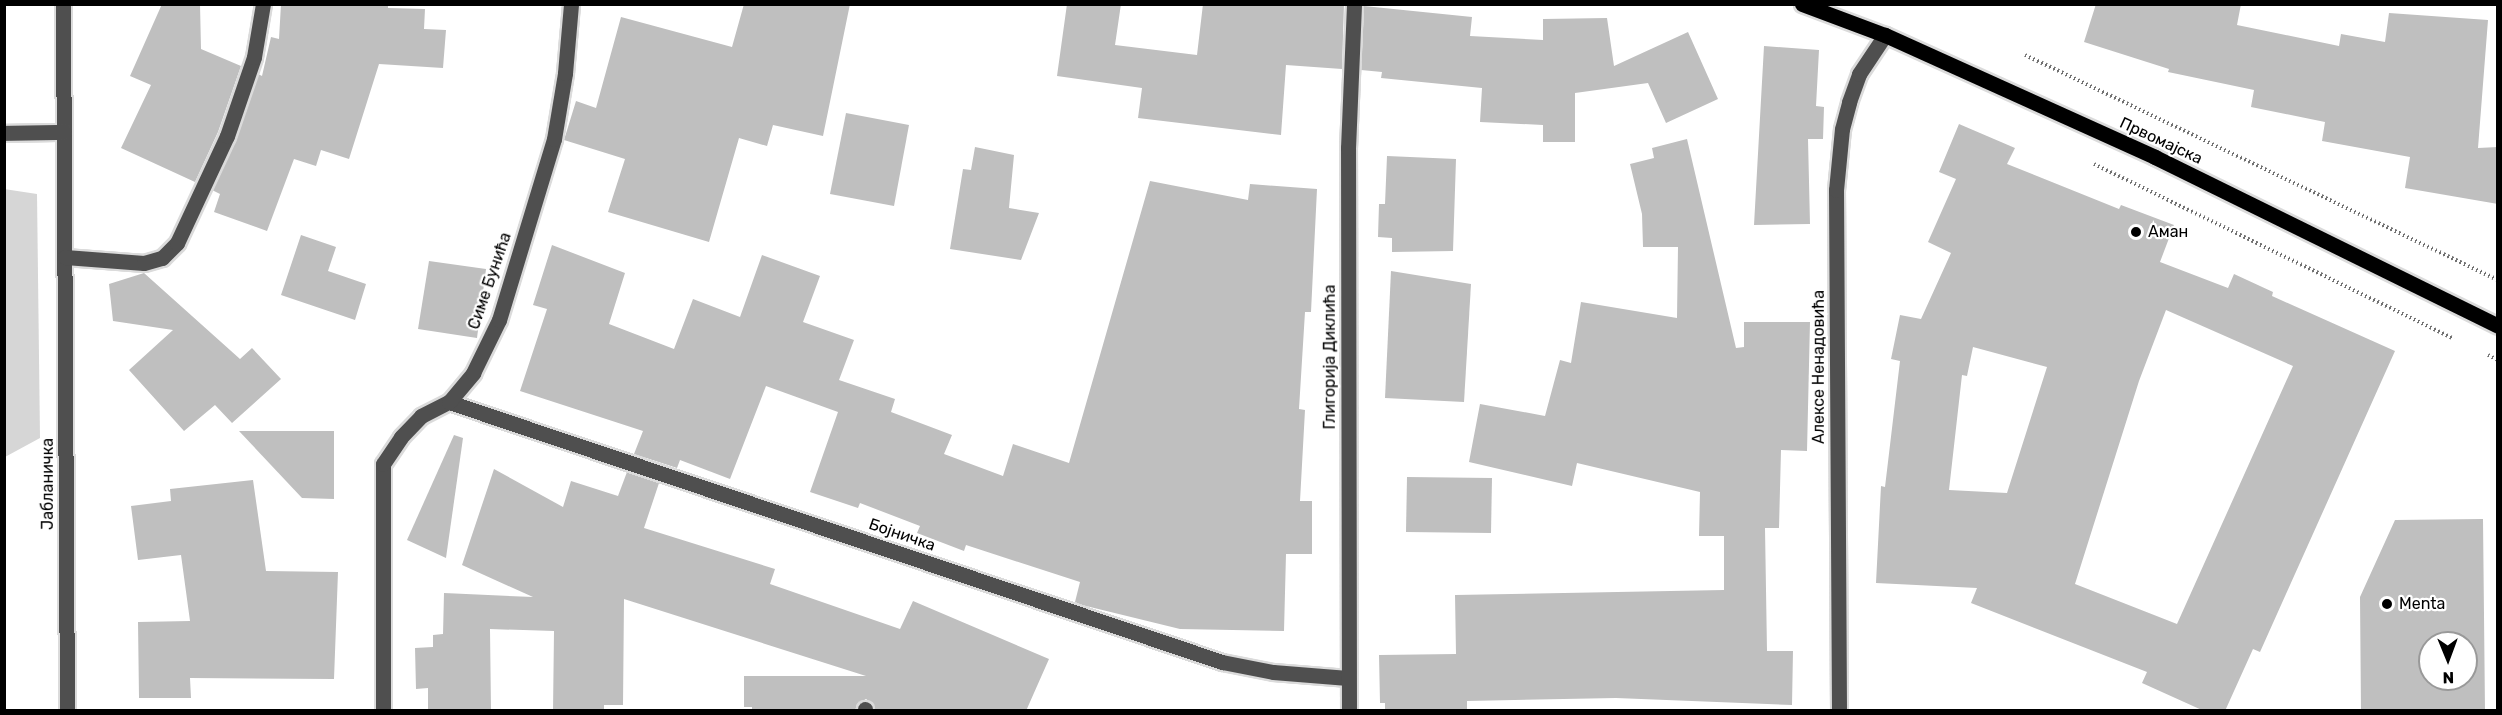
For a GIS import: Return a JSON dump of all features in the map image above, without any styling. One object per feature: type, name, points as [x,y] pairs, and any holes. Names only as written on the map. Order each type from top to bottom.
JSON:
[{"type":"main road","name":"Првомајска","points":[[1802,4],[1885,35],[2155,157],[2498,326]]},
{"type":"street","name":"Јабланичка","points":[[63,4],[67,711]]},
{"type":"street","points":[[65,257],[144,263],[162,258],[177,243],[227,136],[254,57],[263,4]]},
{"type":"street","name":"Симе Бунића","points":[[383,711],[383,464],[421,416],[449,402],[473,373],[499,320],[554,139],[565,73],[570,4]]},
{"type":"street","name":"Глигорија Диклића","points":[[1349,711],[1348,148],[1354,4]]},
{"type":"street","name":"Алексе Ненадовића","points":[[1839,711],[1836,190],[1842,129],[1849,102],[1860,74],[1885,35]]},
{"type":"street","points":[[4,133],[64,132]]},
{"type":"street","name":"Бојничка","points":[[449,402],[1222,662],[1273,672],[1348,678]]},
{"type":"path","points":[[2025,55],[2498,280]]},
{"type":"path","points":[[2089,162],[2458,341]]},
{"type":"path","points":[[2478,350],[2498,360]]},
{"type":"shaded area","points":[[4,189],[37,194],[40,438],[5,457]]},
{"type":"building","points":[[162,4],[200,4],[201,49],[241,66],[218,132],[195,182],[121,148],[151,85],[130,76]]},
{"type":"building","points":[[281,4],[388,4],[388,8],[425,9],[424,29],[446,30],[443,68],[379,64],[349,159],[321,150],[316,166],[294,159],[267,231],[214,212],[220,194],[212,190],[236,139],[258,74],[262,76],[271,37],[279,39]]},
{"type":"building","points":[[744,4],[850,4],[823,136],[773,125],[767,146],[739,138],[709,242],[608,212],[625,159],[564,140],[576,101],[596,108],[621,17],[732,47]]},
{"type":"building","points":[[1067,4],[1121,4],[1115,45],[1197,55],[1203,4],[1344,4],[1342,69],[1286,65],[1281,135],[1138,118],[1142,88],[1057,76]]},
{"type":"building","points":[[2096,4],[2241,4],[2237,25],[2339,46],[2341,34],[2385,42],[2389,13],[2488,20],[2478,148],[2498,147],[2498,204],[2405,188],[2410,157],[2322,141],[2325,122],[2251,107],[2254,90],[2168,72],[2169,69],[2084,42]]},
{"type":"building","points":[[1364,6],[1472,17],[1470,36],[1543,40],[1543,19],[1607,18],[1614,66],[1688,32],[1718,99],[1666,123],[1648,83],[1575,93],[1575,142],[1543,142],[1543,125],[1480,122],[1482,88],[1381,78],[1382,72],[1361,70]]},
{"type":"building","points":[[1764,46],[1819,50],[1816,106],[1824,107],[1823,139],[1808,139],[1810,224],[1754,225]]},
{"type":"building","points":[[846,113],[909,125],[894,206],[830,194]]},
{"type":"building","points":[[1959,124],[2015,148],[2007,164],[2119,209],[2121,205],[2174,225],[2160,262],[2228,288],[2234,274],[2273,292],[2272,296],[2395,351],[2260,652],[2253,649],[2225,711],[2204,711],[2142,683],[2147,672],[1971,603],[1977,588],[1876,583],[1881,486],[1885,487],[1900,361],[1891,359],[1900,315],[1921,319],[1951,253],[1928,242],[1956,179],[1939,172]],"holes":[[[2166,310],[2293,366],[2177,624],[2075,584],[2139,381]],[[1973,347],[2047,367],[2007,493],[1949,490],[1962,375],[1967,376]]]},
{"type":"building","points":[[1687,139],[1736,348],[1744,347],[1744,322],[1810,322],[1807,451],[1781,450],[1779,528],[1765,528],[1767,651],[1793,651],[1792,705],[1616,698],[1467,701],[1467,711],[1385,711],[1385,703],[1380,703],[1379,655],[1456,654],[1455,595],[1724,590],[1724,536],[1699,536],[1700,492],[1577,463],[1572,486],[1469,462],[1480,404],[1545,416],[1560,360],[1571,363],[1581,302],[1677,318],[1678,247],[1643,247],[1642,214],[1630,164],[1654,158],[1652,148]]},
{"type":"building","points":[[975,147],[1014,155],[1009,208],[1039,213],[1021,260],[950,249],[963,169],[971,170]]},
{"type":"building","points":[[1387,156],[1456,159],[1453,251],[1392,252],[1392,238],[1378,237],[1379,204],[1385,204]]},
{"type":"building","points":[[1150,181],[1248,200],[1250,184],[1317,189],[1311,312],[1305,312],[1299,409],[1305,410],[1300,501],[1312,501],[1312,554],[1286,554],[1284,631],[1180,629],[1082,605],[1075,602],[1080,582],[966,545],[964,551],[917,533],[920,526],[860,503],[858,508],[810,492],[838,412],[766,386],[730,479],[680,460],[677,468],[634,454],[643,431],[520,391],[547,309],[533,305],[552,245],[625,273],[609,324],[674,349],[693,299],[740,317],[762,255],[820,276],[803,322],[854,340],[839,380],[895,399],[891,412],[952,435],[944,454],[1003,476],[1013,444],[1069,463]]},
{"type":"building","points":[[301,235],[336,247],[328,271],[366,284],[355,320],[281,295]]},
{"type":"building","points":[[429,261],[486,269],[477,338],[418,329]]},
{"type":"building","points":[[1391,271],[1471,284],[1464,402],[1385,398]]},
{"type":"building","points":[[144,273],[240,359],[252,348],[281,379],[232,423],[215,405],[184,431],[129,370],[173,330],[113,321],[109,284]]},
{"type":"building","points":[[239,431],[334,431],[334,499],[302,498]]},
{"type":"building","points":[[454,435],[463,438],[446,558],[407,540]]},
{"type":"building","points":[[494,469],[563,507],[571,481],[618,496],[627,472],[659,483],[644,528],[775,569],[770,584],[900,629],[913,601],[1049,659],[1026,711],[875,711],[873,704],[866,699],[857,704],[855,711],[752,711],[752,707],[744,707],[744,676],[866,676],[624,599],[623,705],[604,705],[604,711],[553,711],[554,631],[490,629],[491,711],[428,711],[428,688],[416,689],[415,648],[433,647],[433,635],[443,634],[444,593],[533,597],[462,565]]},
{"type":"building","points":[[1407,477],[1492,478],[1491,533],[1406,532]]},
{"type":"building","points":[[253,480],[266,571],[338,572],[334,679],[190,678],[191,698],[139,698],[138,622],[190,621],[181,555],[138,560],[131,506],[171,501],[170,489]]},
{"type":"building","points":[[2483,519],[2485,711],[2361,711],[2360,597],[2395,520]]},
{"type":"place","name":"Аман","points":[[2136,232]]},
{"type":"place","name":"Menta","points":[[2387,604]]}]
